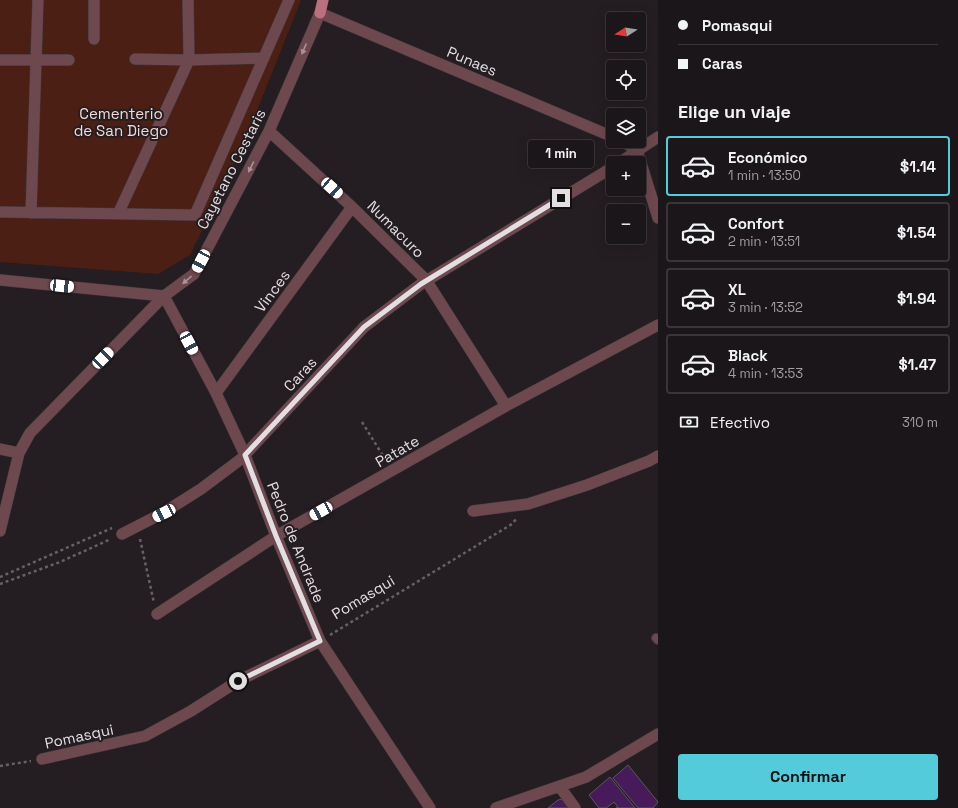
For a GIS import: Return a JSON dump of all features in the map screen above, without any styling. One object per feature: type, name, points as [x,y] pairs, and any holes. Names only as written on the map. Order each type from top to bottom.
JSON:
[{"type":"main road","points":[[320,13],[323,0]]},
{"type":"street","points":[[31,213],[38,0]]},
{"type":"street","points":[[94,0],[94,39]]},
{"type":"street","points":[[118,214],[189,60],[188,0]]},
{"type":"street","points":[[0,212],[195,215],[289,0]]},
{"type":"street","name":"Cayetano Cestaris","points":[[0,531],[19,453],[30,433],[41,420],[164,296],[194,274],[268,131],[320,13]]},
{"type":"street","name":"Punaes","points":[[320,13],[606,134]]},
{"type":"street","points":[[135,59],[189,60],[264,58]]},
{"type":"street","points":[[0,60],[69,60]]},
{"type":"street","name":"Numacuro","points":[[268,131],[352,207],[426,280],[506,406]]},
{"type":"street","points":[[629,156],[658,137]]},
{"type":"street","points":[[634,148],[637,150],[658,218]]},
{"type":"street","name":"Caras","points":[[120,529],[164,513],[200,489],[245,455],[364,327],[426,280],[606,171]]},
{"type":"street","name":"Vinces","points":[[216,393],[352,207]]},
{"type":"street","points":[[0,280],[164,296]]},
{"type":"street","name":"Pedro de Andrade","points":[[164,296],[216,393],[245,455],[276,536],[320,641],[430,808]]},
{"type":"street","name":"Patate","points":[[156,610],[276,536],[506,406],[658,325]]},
{"type":"street","points":[[0,449],[19,453]]},
{"type":"street","points":[[473,511],[528,504],[587,485],[658,456]]},
{"type":"street","name":"Pomasqui","points":[[42,759],[145,736],[238,681],[320,641]]},
{"type":"street","points":[[496,808],[586,777],[658,734]]},
{"type":"street","points":[[560,787],[575,808]]},
{"type":"path","points":[[362,422],[389,465]]},
{"type":"path","name":"Pomasqui","points":[[320,641],[512,524],[528,504]]},
{"type":"path","points":[[0,577],[120,529]]},
{"type":"path","points":[[0,584],[60,562],[120,529]]},
{"type":"path","points":[[140,536],[156,610]]},
{"type":"path","name":"Pomasqui","points":[[0,766],[42,759]]},
{"type":"green space","name":"Cementerio de San Diego","points":[[0,0],[301,0],[242,148],[190,255],[158,274],[0,262]]},
{"type":"building","points":[[628,765],[658,802],[653,808],[638,808],[613,778]]},
{"type":"building","points":[[610,777],[635,808],[616,808],[618,807],[614,802],[606,808],[599,808],[589,795]]},
{"type":"building","points":[[563,799],[571,808],[548,808],[558,800]]},
{"type":"route","points":[[238,681],[320,641],[276,536],[245,455],[364,327],[430,278],[561,198]]}]
